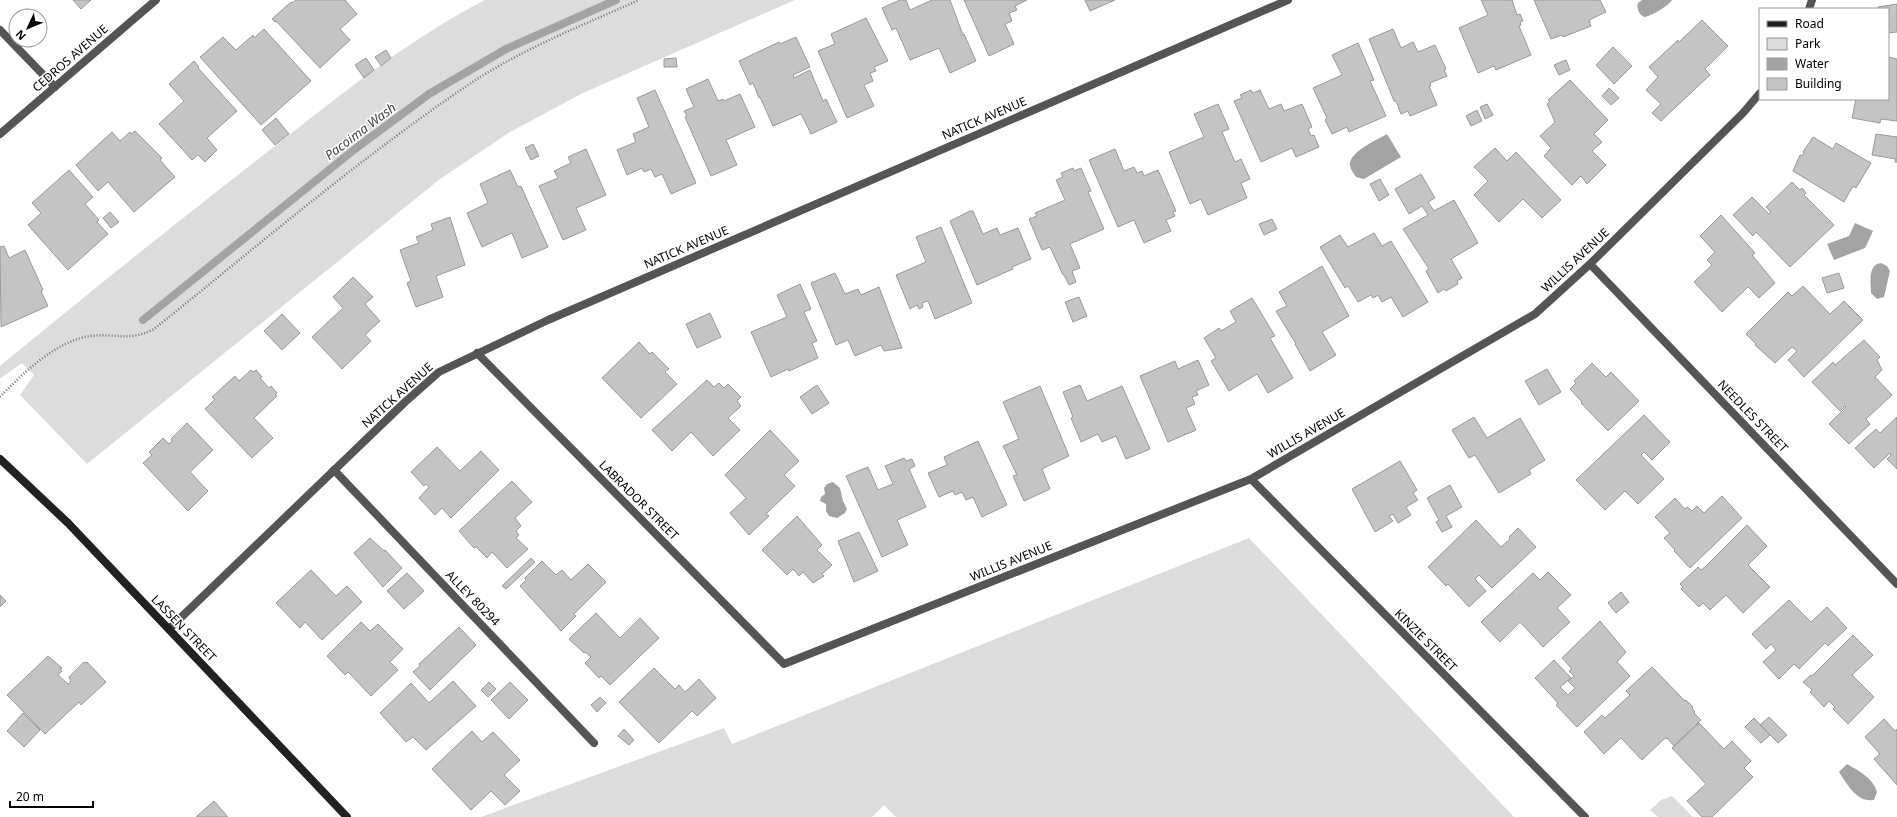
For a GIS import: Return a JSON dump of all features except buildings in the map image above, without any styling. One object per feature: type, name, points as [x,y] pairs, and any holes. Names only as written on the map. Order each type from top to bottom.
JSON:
[{"type":"main road","name":"LASSEN STREET","points":[[0,459],[68,523],[347,817]]},
{"type":"street","name":"CEDROS AVENUE","points":[[0,134],[156,0]]},
{"type":"street","name":"NATICK AVENUE","points":[[169,629],[405,402],[439,372],[548,320],[1288,0]]},
{"type":"street","points":[[0,30],[54,87]]},
{"type":"street","name":"WILLIS AVENUE","points":[[784,664],[1250,479],[1535,314],[1590,264],[1743,113],[1759,94]]},
{"type":"street","name":"NEEDLES STREET","points":[[1590,264],[1897,584]]},
{"type":"street","name":"LABRADOR STREET","points":[[477,353],[784,664]]},
{"type":"street","name":"ALLEY 80294","points":[[334,470],[594,743]]},
{"type":"street","name":"KINZIE STREET","points":[[1250,479],[1585,817]]},
{"type":"path","points":[[0,397],[28,369],[62,347],[78,339],[91,336],[137,336],[154,329],[370,156],[475,81],[537,45],[639,0]]},
{"type":"green space","points":[[485,0],[795,0],[583,93],[510,132],[440,179],[87,464],[20,395],[34,375],[22,363],[1,378],[0,377],[0,366],[171,227],[325,107],[403,50],[457,15]]},
{"type":"green space","points":[[1249,538],[1514,817],[896,817],[884,805],[872,817],[481,817],[724,728],[732,744]]},
{"type":"green space","points":[[1672,796],[1693,817],[1658,817],[1650,810],[1661,800]]},
{"type":"water","points":[[1642,0],[1672,0],[1660,10],[1645,17],[1640,14],[1638,10],[1638,3]]},
{"type":"water","points":[[1387,134],[1401,157],[1364,179],[1356,177],[1350,166],[1354,156],[1364,147]]},
{"type":"water","points":[[1855,223],[1873,231],[1865,248],[1834,260],[1827,244],[1849,236]]},
{"type":"water","points":[[1881,263],[1887,266],[1890,271],[1884,297],[1877,299],[1871,293],[1870,280],[1874,267]]},
{"type":"water","points":[[833,482],[840,488],[843,501],[847,509],[845,513],[837,518],[829,516],[826,511],[826,504],[820,501],[821,497],[825,494],[824,488],[827,484]]},
{"type":"water","points":[[1847,764],[1865,775],[1875,787],[1877,792],[1874,800],[1862,799],[1849,787],[1839,772]]},
{"type":"waterway","name":"Pacoima Wash","points":[[143,320],[355,149],[429,94],[506,49],[616,0]]}]
